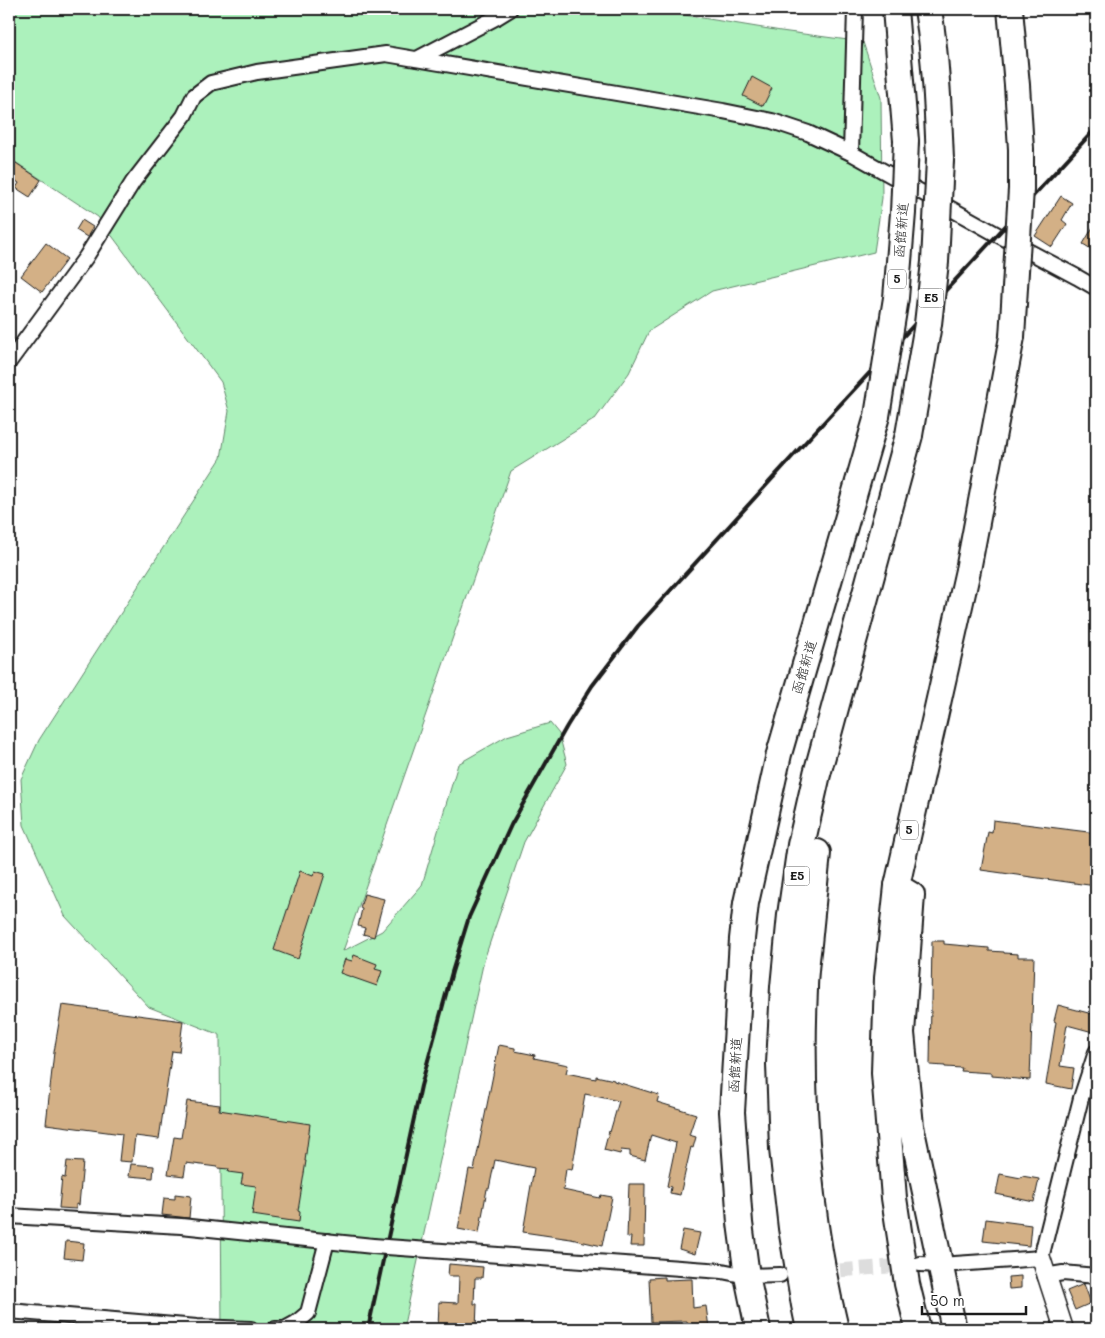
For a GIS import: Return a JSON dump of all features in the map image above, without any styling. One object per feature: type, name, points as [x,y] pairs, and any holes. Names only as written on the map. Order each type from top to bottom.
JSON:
[{"type":"highway","name":"函館新道","points":[[758,1329],[746,1276],[740,1224],[732,1112],[742,939],[746,903],[778,754],[877,416],[896,298],[903,213],[906,141],[895,9]]},
{"type":"highway","name":"E5","points":[[835,1329],[828,1302],[815,1225],[806,1143],[803,1062],[804,988],[817,847],[842,722],[869,612],[908,435],[928,324],[935,262],[940,160],[932,29],[928,9]]},
{"type":"highway","name":"5","points":[[918,1329],[907,1284],[894,1198],[884,1073],[887,978],[896,886],[968,570],[1012,337],[1022,189],[1017,85],[1010,9]]},
{"type":"highway","name":"E5","points":[[810,1329],[804,1305],[792,1228],[784,1150],[780,1064],[790,924],[801,845],[817,774],[908,435]]},
{"type":"highway","points":[[896,886],[912,895],[902,1033],[911,1126],[930,1265],[954,1329]]},
{"type":"street","points":[[417,59],[510,9]]},
{"type":"street","points":[[851,153],[855,9]]},
{"type":"street","points":[[9,362],[86,257],[133,182],[184,116],[194,96],[211,83],[257,72],[386,54],[772,120],[808,133],[851,153],[1096,288]]},
{"type":"street","points":[[1064,1329],[1045,1276],[1041,1258],[1081,1098],[1096,1052]]},
{"type":"street","points":[[9,1216],[181,1226],[374,1246],[722,1271],[746,1276],[780,1275]]},
{"type":"street","points":[[274,1329],[285,1329],[308,1313],[327,1241]]},
{"type":"street","points":[[930,1265],[1041,1258]]},
{"type":"street","points":[[1045,1276],[1063,1273],[1096,1276]]},
{"type":"street","points":[[9,1312],[197,1328],[251,1329]]},
{"type":"green space","points":[[9,9],[648,9],[781,31],[863,42],[881,98],[882,198],[874,252],[712,291],[649,331],[629,373],[595,419],[511,471],[343,951],[382,931],[422,885],[458,764],[507,736],[550,723],[559,734],[567,764],[524,842],[484,960],[403,1329],[222,1329],[220,1035],[149,1007],[65,916],[24,825],[21,779],[39,740],[221,458],[229,411],[221,382],[98,217],[9,158]]},
{"type":"building","points":[[752,77],[772,88],[763,106],[743,96]]},
{"type":"building","points":[[13,161],[41,180],[30,197],[16,188],[19,183],[9,176],[9,167]]},
{"type":"building","points":[[1061,196],[1072,203],[1062,220],[1067,224],[1052,247],[1035,236]]},
{"type":"building","points":[[82,220],[93,227],[87,237],[76,230]]},
{"type":"building","points":[[1096,222],[1096,252],[1083,244]]},
{"type":"building","points":[[46,243],[67,259],[42,292],[21,276]]},
{"type":"building","points":[[993,820],[1096,833],[1096,886],[981,870],[988,832],[992,833]]},
{"type":"building","points":[[300,871],[313,876],[315,871],[325,874],[298,959],[274,950]]},
{"type":"building","points":[[364,894],[384,899],[374,937],[363,934],[365,928],[358,926]]},
{"type":"building","points":[[932,941],[944,941],[944,944],[989,948],[989,951],[1018,954],[1018,957],[1034,957],[1030,1080],[991,1076],[991,1073],[961,1071],[962,1068],[930,1065]]},
{"type":"building","points":[[354,955],[377,964],[375,969],[382,971],[377,986],[340,973],[345,959],[352,961]]},
{"type":"building","points":[[62,1005],[183,1021],[179,1052],[172,1051],[159,1139],[135,1136],[132,1162],[119,1161],[122,1134],[46,1124],[54,1052]]},
{"type":"building","points":[[1058,1005],[1096,1015],[1093,1032],[1067,1025],[1060,1066],[1074,1068],[1071,1089],[1046,1084],[1056,1022],[1054,1021]]},
{"type":"building","points":[[499,1045],[535,1055],[534,1058],[568,1065],[566,1073],[596,1079],[596,1076],[614,1080],[659,1095],[657,1102],[696,1114],[689,1135],[696,1137],[693,1148],[691,1147],[680,1195],[670,1193],[671,1187],[667,1186],[676,1143],[651,1135],[645,1160],[630,1156],[630,1151],[621,1150],[620,1154],[604,1150],[619,1101],[585,1094],[572,1170],[566,1169],[563,1190],[600,1198],[601,1195],[612,1197],[602,1246],[523,1232],[534,1168],[495,1160],[489,1189],[487,1189],[479,1233],[458,1229],[469,1169],[474,1170]]},
{"type":"building","points":[[187,1101],[220,1105],[219,1110],[310,1124],[298,1211],[300,1212],[299,1222],[252,1215],[256,1186],[241,1184],[243,1174],[228,1172],[229,1169],[186,1163],[184,1176],[168,1174],[174,1137],[181,1138]]},
{"type":"building","points":[[67,1161],[83,1162],[79,1205],[76,1204],[76,1209],[59,1208],[62,1177],[65,1178]]},
{"type":"building","points":[[131,1164],[154,1166],[153,1178],[129,1176]]},
{"type":"building","points":[[1000,1174],[1039,1179],[1034,1202],[996,1194]]},
{"type":"building","points":[[629,1184],[645,1184],[644,1246],[630,1246],[631,1237],[627,1237]]},
{"type":"building","points":[[175,1194],[191,1196],[189,1218],[162,1215],[164,1198],[175,1199]]},
{"type":"building","points":[[986,1219],[1031,1225],[1029,1246],[983,1241]]},
{"type":"building","points":[[683,1230],[700,1233],[695,1254],[679,1249]]},
{"type":"building","points":[[66,1241],[84,1243],[82,1260],[64,1258]]},
{"type":"building","points":[[449,1264],[483,1267],[482,1278],[475,1278],[474,1304],[477,1304],[476,1329],[438,1329],[439,1302],[458,1303],[459,1276],[448,1276]]},
{"type":"building","points":[[1021,1276],[1021,1288],[1009,1289],[1008,1277]]},
{"type":"building","points":[[665,1277],[665,1280],[692,1279],[693,1308],[706,1306],[709,1328],[688,1329],[687,1321],[651,1322],[649,1278]]},
{"type":"building","points":[[1084,1284],[1091,1303],[1075,1310],[1067,1291]]},
{"type":"tunnel","points":[[819,1272],[909,1265]]},
{"type":"railway","points":[[368,1329],[421,1086],[469,917],[511,825],[567,726],[592,686],[638,626],[1096,128]]}]
